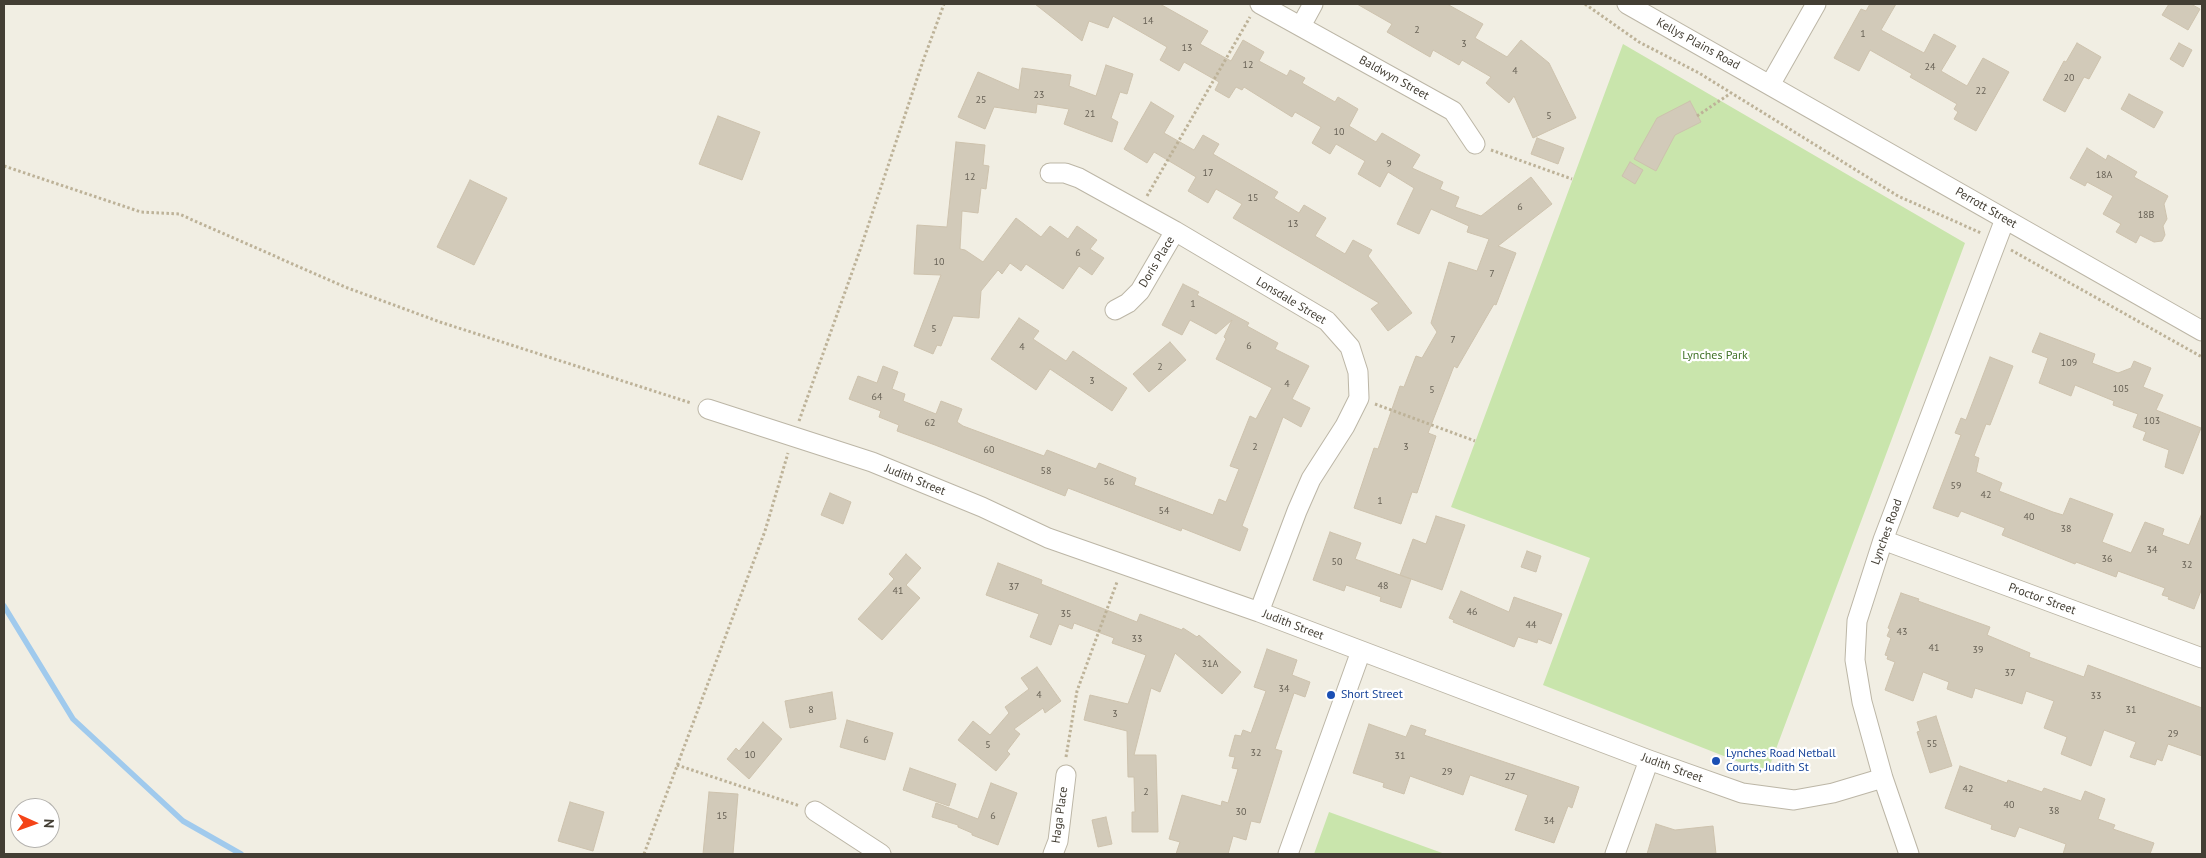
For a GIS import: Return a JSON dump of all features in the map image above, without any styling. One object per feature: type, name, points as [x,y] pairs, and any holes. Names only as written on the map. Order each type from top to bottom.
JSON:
[{"type":"street","points":[[1301,26],[1313,4]]},
{"type":"street","name":"Kellys Plains Road","points":[[1627,4],[1770,84]]},
{"type":"street","points":[[1770,84],[1816,4]]},
{"type":"street","name":"Baldwyn Street","points":[[1257,8],[1301,26],[1453,111],[1475,144]]},
{"type":"street","name":"Perrott Street","points":[[1770,84],[2202,331]]},
{"type":"street","name":"Lonsdale Street","points":[[1050,173],[1065,173],[1080,178],[1175,231],[1326,321],[1350,347],[1358,372],[1359,398],[1345,426],[1311,479],[1296,511],[1259,612]]},
{"type":"street","name":"Lynches Road","points":[[1908,854],[1883,778],[1862,702],[1855,660],[1857,621],[1883,540],[2005,219]]},
{"type":"street","name":"Doris Place","points":[[1115,310],[1128,303],[1140,291],[1175,231]]},
{"type":"street","name":"Judith Street","points":[[708,409],[872,462],[982,507],[1048,538],[1259,612],[1649,760],[1742,793],[1794,800],[1833,793],[1883,778]]},
{"type":"street","name":"Proctor Street","points":[[1883,540],[2202,658]]},
{"type":"street","points":[[1288,854],[1361,651]]},
{"type":"street","points":[[1615,854],[1649,760]]},
{"type":"street","name":"Haga Place","points":[[1053,854],[1058,841],[1066,775]]},
{"type":"street","points":[[815,811],[881,854]]},
{"type":"path","points":[[1585,4],[1639,42],[1699,73],[1898,196],[1979,232]]},
{"type":"path","points":[[1144,200],[1257,8]]},
{"type":"path","points":[[1697,116],[1731,93]]},
{"type":"path","points":[[1494,151],[1572,179]]},
{"type":"path","points":[[4,166],[141,212],[180,214],[345,288],[440,322],[708,409]]},
{"type":"path","points":[[2013,251],[2202,357]]},
{"type":"path","points":[[1369,401],[1476,441]]},
{"type":"path","points":[[1066,750],[1077,691],[1114,591]]},
{"type":"path","points":[[677,765],[791,803]]},
{"type":"green space","name":"Lynches Park","points":[[1623,44],[1965,243],[1767,773],[1543,685],[1590,558],[1451,507]]},
{"type":"green space","points":[[1329,812],[1445,854],[1314,854]]},
{"type":"building","points":[[1035,4],[1160,4],[1208,31],[1200,44],[1231,61],[1243,40],[1264,52],[1259,61],[1287,76],[1290,70],[1305,78],[1302,83],[1335,102],[1338,97],[1358,109],[1349,126],[1376,142],[1382,133],[1420,155],[1412,168],[1443,182],[1440,189],[1459,197],[1455,207],[1481,216],[1531,177],[1552,204],[1498,246],[1516,253],[1496,305],[1494,304],[1457,368],[1454,366],[1428,433],[1436,436],[1417,493],[1412,492],[1401,524],[1354,508],[1374,448],[1378,449],[1400,386],[1404,387],[1416,356],[1422,358],[1437,332],[1431,323],[1449,262],[1477,271],[1489,239],[1467,232],[1469,226],[1431,209],[1419,234],[1397,224],[1414,188],[1388,172],[1380,187],[1358,174],[1365,161],[1336,144],[1330,154],[1312,143],[1321,127],[1295,112],[1292,117],[1244,87],[1242,90],[1236,87],[1229,98],[1215,90],[1219,82],[1184,62],[1179,71],[1160,60],[1167,47],[1113,16],[1108,28],[1089,21],[1082,41]]},
{"type":"building","points":[[1357,4],[1447,4],[1483,24],[1475,38],[1507,57],[1521,40],[1549,63],[1576,118],[1533,138],[1514,96],[1509,103],[1486,83],[1491,77],[1462,60],[1459,65],[1433,50],[1430,57],[1387,32],[1392,24]]},
{"type":"building","points":[[1870,4],[1896,4],[1881,30],[1924,53],[1934,34],[1956,46],[1941,71],[1967,86],[1983,58],[2009,72],[1976,131],[1954,119],[1958,112],[1954,109],[1957,104],[1910,77],[1912,74],[1870,50],[1859,71],[1834,58],[1861,9],[1866,11]]},
{"type":"building","points":[[2169,4],[2191,4],[2200,9],[2188,30],[2162,15]]},
{"type":"building","points":[[2077,43],[2101,57],[2089,79],[2084,77],[2065,112],[2043,100],[2064,61],[2066,62]]},
{"type":"building","points":[[2179,43],[2192,50],[2183,67],[2170,59]]},
{"type":"building","points":[[1106,65],[1133,74],[1127,94],[1120,92],[1111,118],[1118,122],[1112,142],[1064,124],[1069,109],[1037,104],[1036,113],[994,107],[985,129],[958,117],[978,72],[1019,90],[1022,68],[1071,75],[1069,86],[1096,96]]},
{"type":"building","points":[[2129,94],[2163,112],[2154,128],[2121,109]]},
{"type":"building","points":[[1690,101],[1701,122],[1675,135],[1656,171],[1634,159],[1657,118]]},
{"type":"building","points":[[1151,102],[1174,116],[1164,133],[1194,150],[1203,135],[1219,144],[1213,154],[1278,192],[1274,198],[1299,213],[1304,205],[1326,218],[1315,236],[1345,254],[1353,240],[1372,250],[1368,256],[1412,313],[1388,331],[1371,309],[1379,303],[1233,218],[1242,204],[1216,189],[1208,203],[1188,191],[1196,177],[1154,152],[1147,163],[1124,149]]},
{"type":"building","points":[[718,116],[760,132],[742,180],[699,164]]},
{"type":"building","points":[[1537,138],[1564,148],[1558,164],[1531,154]]},
{"type":"building","points":[[956,142],[985,145],[983,165],[989,166],[986,189],[981,188],[978,213],[962,211],[960,249],[965,250],[983,262],[1016,218],[1041,237],[1050,226],[1068,239],[1077,226],[1097,240],[1090,249],[1104,258],[1092,275],[1079,266],[1063,289],[1026,264],[1021,271],[1010,263],[1002,274],[998,270],[981,291],[979,318],[953,316],[941,346],[937,345],[933,354],[914,346],[941,275],[914,274],[917,225],[947,227]]},
{"type":"building","points":[[2087,148],[2106,160],[2108,155],[2137,172],[2134,177],[2168,196],[2164,204],[2167,219],[2163,226],[2165,235],[2162,241],[2154,242],[2140,235],[2136,243],[2116,232],[2121,224],[2103,214],[2113,196],[2087,182],[2085,186],[2070,178]]},
{"type":"building","points":[[1630,162],[1643,170],[1635,184],[1622,176]]},
{"type":"building","points":[[470,180],[507,198],[474,265],[437,247]]},
{"type":"building","points":[[1183,284],[1199,292],[1197,295],[1249,323],[1247,326],[1278,343],[1275,349],[1309,366],[1292,399],[1310,408],[1301,427],[1283,417],[1242,526],[1248,529],[1240,551],[1182,528],[1181,531],[1068,488],[1065,496],[897,431],[899,425],[879,417],[881,411],[849,399],[858,376],[877,383],[883,366],[898,372],[892,389],[905,394],[903,401],[936,414],[941,401],[962,409],[957,422],[963,426],[1044,456],[1047,450],[1096,469],[1099,463],[1136,478],[1134,485],[1213,515],[1219,499],[1226,502],[1239,469],[1230,466],[1250,416],[1256,419],[1272,388],[1216,359],[1226,339],[1224,337],[1232,320],[1216,334],[1190,320],[1182,335],[1162,325]]},
{"type":"building","points":[[1019,318],[1039,331],[1033,339],[1066,361],[1073,351],[1127,388],[1112,411],[1050,369],[1036,390],[991,359]]},
{"type":"building","points":[[2040,333],[2095,354],[2092,363],[2118,373],[2131,368],[2134,361],[2151,368],[2143,387],[2163,395],[2156,410],[2201,428],[2183,474],[2165,467],[2169,450],[2143,440],[2146,432],[2133,427],[2138,414],[2113,405],[2114,401],[2075,385],[2071,396],[2039,383],[2048,358],[2032,352]]},
{"type":"building","points":[[1170,342],[1186,360],[1149,392],[1133,374]]},
{"type":"building","points":[[1990,357],[2013,366],[1990,425],[1986,424],[1974,456],[1979,458],[1976,472],[2002,483],[1999,491],[2053,512],[2063,515],[2070,498],[2113,514],[2102,542],[2131,553],[2145,522],[2164,529],[2162,535],[2189,545],[2202,513],[2202,588],[2194,609],[2162,595],[2165,588],[2118,571],[2116,577],[2076,562],[2075,564],[2002,535],[2005,528],[1961,511],[1958,517],[1933,508],[1961,435],[1955,433],[1961,418],[1966,420]]},
{"type":"building","points":[[830,493],[851,502],[843,524],[821,515]]},
{"type":"building","points":[[1436,516],[1465,525],[1442,590],[1400,575],[1413,539],[1426,544]]},
{"type":"building","points":[[1330,532],[1361,543],[1355,559],[1411,579],[1401,608],[1380,601],[1381,597],[1346,585],[1344,591],[1313,580]]},
{"type":"building","points":[[1527,551],[1541,556],[1536,572],[1521,567]]},
{"type":"building","points":[[906,554],[921,568],[906,585],[920,598],[882,640],[858,619],[894,579],[889,574]]},
{"type":"building","points":[[998,563],[1042,580],[1041,584],[1137,622],[1140,614],[1182,630],[1183,628],[1197,637],[1199,635],[1241,672],[1222,694],[1175,653],[1160,692],[1151,688],[1134,755],[1156,755],[1158,832],[1132,832],[1132,812],[1135,812],[1134,777],[1128,777],[1127,731],[1084,720],[1090,695],[1128,704],[1146,655],[1112,643],[1114,638],[1074,623],[1072,629],[1059,624],[1051,645],[1030,637],[1039,614],[986,595]]},
{"type":"building","points":[[1461,591],[1509,612],[1514,597],[1562,614],[1551,644],[1538,639],[1537,643],[1518,637],[1514,647],[1453,622],[1454,620],[1449,618]]},
{"type":"building","points":[[1901,593],[1990,627],[1987,635],[2030,653],[2029,657],[2084,677],[2088,665],[2202,708],[2202,756],[2168,744],[2162,761],[2157,759],[2155,765],[2130,757],[2136,742],[2104,730],[2091,766],[2061,754],[2067,737],[2044,728],[2054,701],[2026,691],[2022,704],[1975,688],[1972,698],[1947,689],[1949,682],[1923,672],[1913,701],[1885,690],[1895,662],[1887,659],[1888,656],[1885,655],[1891,638],[1887,636],[1890,629],[1888,628]]},
{"type":"building","points":[[1267,649],[1297,660],[1292,675],[1310,682],[1305,697],[1294,693],[1275,749],[1282,751],[1260,823],[1251,821],[1246,840],[1233,836],[1228,854],[1176,854],[1180,842],[1169,839],[1182,795],[1221,806],[1222,801],[1228,803],[1238,769],[1232,768],[1235,757],[1229,756],[1235,735],[1241,736],[1243,730],[1251,733],[1266,691],[1254,687]]},
{"type":"building","points":[[1037,667],[1061,701],[1045,713],[1043,708],[1014,729],[1020,734],[1007,751],[1010,754],[996,771],[958,740],[973,721],[990,735],[1009,713],[1005,707],[1029,689],[1021,678]]},
{"type":"building","points":[[832,692],[836,719],[790,728],[785,701]]},
{"type":"building","points":[[1936,716],[1952,766],[1930,773],[1917,732],[1920,731],[1917,722]]},
{"type":"building","points":[[847,720],[893,733],[885,760],[840,747]]},
{"type":"building","points":[[763,722],[782,739],[749,779],[727,759],[736,748],[739,751]]},
{"type":"building","points":[[1369,724],[1406,737],[1411,725],[1426,730],[1424,735],[1579,787],[1572,808],[1568,806],[1554,843],[1515,830],[1528,795],[1470,775],[1463,795],[1410,776],[1404,794],[1383,787],[1384,783],[1353,773]]},
{"type":"building","points":[[1960,766],[2007,783],[2008,780],[2042,792],[2044,788],[2081,801],[2085,791],[2105,799],[2098,819],[2115,825],[2113,829],[2154,843],[2150,854],[2063,854],[2066,844],[2019,827],[2015,837],[1991,829],[1992,825],[1945,808]]},
{"type":"building","points":[[910,768],[956,784],[949,806],[903,790]]},
{"type":"building","points":[[991,783],[1017,793],[998,845],[972,835],[972,833],[958,827],[958,825],[932,817],[936,803],[978,819]]},
{"type":"building","points":[[709,792],[738,794],[733,854],[703,854]]},
{"type":"building","points":[[570,802],[604,812],[593,851],[558,841]]},
{"type":"building","points":[[1106,817],[1112,844],[1098,847],[1092,820]]},
{"type":"building","points":[[1656,824],[1675,830],[1713,826],[1716,854],[1647,854]]},
{"type":"waterway","points":[[4,606],[73,719],[183,821],[241,854]]},
{"type":"place","name":"Short Street","points":[[1331,695]]},
{"type":"place","name":"Lynches Road Netball Courts, Judith St","points":[[1716,761]]}]
